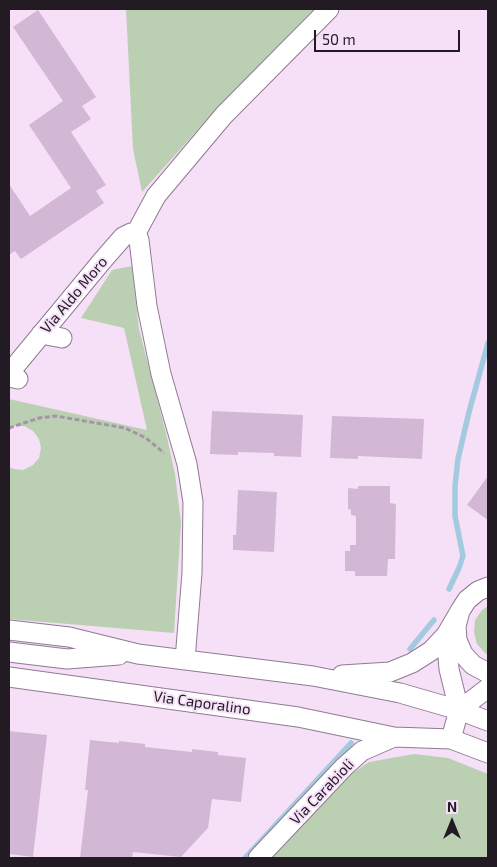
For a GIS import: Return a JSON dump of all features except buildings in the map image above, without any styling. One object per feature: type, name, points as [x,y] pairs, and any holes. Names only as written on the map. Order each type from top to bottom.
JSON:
[{"type":"street","points":[[185,660],[192,573],[193,502],[187,464],[161,374],[147,306],[139,240],[136,233],[156,196],[218,122],[329,9]]},
{"type":"street","name":"Via Aldo Moro","points":[[12,369],[123,237],[136,233]]},
{"type":"street","points":[[41,334],[62,338]]},
{"type":"street","points":[[313,676],[390,672],[412,663],[425,656],[446,635],[467,600],[485,586]]},
{"type":"street","points":[[460,611],[456,626],[457,640],[463,654],[473,665],[488,673]]},
{"type":"street","points":[[9,630],[68,636],[138,654],[313,676],[400,693],[488,721]]},
{"type":"street","points":[[446,635],[458,710],[452,739]]},
{"type":"street","points":[[9,652],[67,659],[138,654]]},
{"type":"street","name":"Via Caporalino","points":[[9,677],[298,717],[394,737],[452,739],[488,753]]},
{"type":"street","points":[[458,710],[488,688]]},
{"type":"street","name":"Via Carabioli","points":[[258,858],[344,767],[362,751],[394,737]]},
{"type":"path","points":[[9,428],[39,418],[56,416],[125,428],[146,438],[162,452],[187,464]]},
{"type":"green space","points":[[126,9],[314,9],[219,106],[142,192],[133,149]]},
{"type":"green space","points":[[132,266],[139,329],[175,474],[181,523],[174,633],[9,619],[9,467],[23,470],[33,465],[39,458],[41,448],[39,439],[33,431],[24,426],[9,428],[9,399],[147,430],[124,328],[81,318],[112,270]]},
{"type":"green space","points":[[488,606],[488,655],[477,644],[474,632],[475,620],[482,610]]},
{"type":"green space","points":[[414,754],[448,758],[488,774],[488,858],[272,858],[348,776],[369,762]]},
{"type":"waterway","points":[[449,589],[463,556],[455,516],[455,486],[458,459],[488,343]]},
{"type":"waterway","points":[[410,649],[434,620]]},
{"type":"waterway","points":[[245,858],[351,743]]}]
